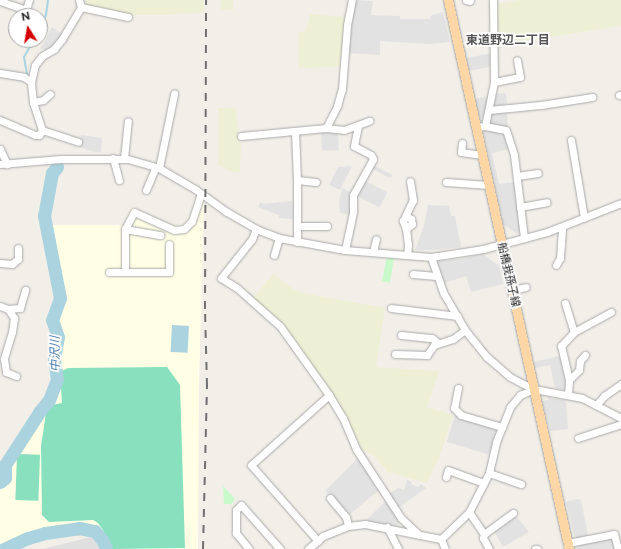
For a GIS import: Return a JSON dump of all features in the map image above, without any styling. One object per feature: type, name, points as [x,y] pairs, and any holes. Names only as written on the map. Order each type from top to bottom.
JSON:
[{"type":"main road","name":"船橋我孫子線","points":[[448,0],[480,126],[482,155],[488,185],[568,546]]},
{"type":"street","points":[[326,128],[337,106],[342,89],[347,25],[352,0]]},
{"type":"street","points":[[493,0],[494,82],[489,110],[480,126],[506,130],[514,155],[524,238]]},
{"type":"street","points":[[0,1],[15,8]]},
{"type":"street","points":[[42,130],[33,102],[31,82],[35,65],[42,56],[54,50],[80,4],[128,18]]},
{"type":"street","points":[[494,82],[520,77],[518,60]]},
{"type":"street","points":[[0,73],[24,78],[31,82]]},
{"type":"street","points":[[33,102],[43,100],[50,94]]},
{"type":"street","points":[[146,190],[158,168],[174,94]]},
{"type":"street","points":[[489,110],[541,105],[592,97]]},
{"type":"street","points":[[0,120],[35,135],[39,135],[42,130]]},
{"type":"street","points":[[124,158],[128,121]]},
{"type":"street","points":[[241,136],[326,128],[344,130],[369,121]]},
{"type":"street","points":[[345,250],[353,211],[353,194],[373,159],[371,155],[354,146],[358,126]]},
{"type":"street","points":[[42,130],[78,142]]},
{"type":"street","points":[[295,131],[298,180],[298,242]]},
{"type":"street","points":[[571,140],[584,218]]},
{"type":"street","points":[[462,143],[461,152],[482,155]]},
{"type":"street","points":[[0,149],[4,164],[34,160],[113,158],[124,158],[144,162],[158,168],[256,229],[279,238],[345,250],[431,257],[458,254],[501,245],[562,228],[621,203]]},
{"type":"street","points":[[113,158],[119,180]]},
{"type":"street","points":[[517,176],[538,173]]},
{"type":"street","points":[[298,180],[316,182]]},
{"type":"street","points":[[407,255],[408,245],[406,229],[403,221],[413,200],[410,181]]},
{"type":"street","points":[[446,182],[488,185]]},
{"type":"street","points":[[124,272],[124,229],[134,212],[174,230],[184,229],[192,221],[201,194]]},
{"type":"street","points":[[520,207],[547,202]]},
{"type":"street","points":[[297,226],[327,226]]},
{"type":"street","points":[[556,265],[560,258],[562,228]]},
{"type":"street","points":[[124,229],[160,235]]},
{"type":"street","points":[[256,229],[252,239],[221,278],[237,288],[280,326],[329,395],[343,418],[356,449],[391,503],[401,518],[419,535]]},
{"type":"street","points":[[274,255],[279,238]]},
{"type":"street","points":[[373,252],[376,239]]},
{"type":"street","points":[[110,272],[169,272],[169,244]]},
{"type":"street","points":[[0,263],[12,264],[18,259],[18,248]]},
{"type":"street","points":[[431,257],[436,276],[444,294],[465,330],[487,357],[510,377],[534,389],[582,398],[621,418]]},
{"type":"street","points":[[414,274],[436,276]]},
{"type":"street","points":[[512,290],[526,287]]},
{"type":"street","points":[[0,306],[8,309],[20,308],[24,290]]},
{"type":"street","points":[[565,303],[574,332]]},
{"type":"street","points":[[391,308],[458,316]]},
{"type":"street","points":[[8,309],[14,318],[12,332],[4,359],[6,372],[16,376]]},
{"type":"street","points":[[568,395],[568,380],[561,346],[574,332],[611,312]]},
{"type":"street","points":[[395,354],[427,355],[434,345],[452,339],[465,330]]},
{"type":"street","points":[[401,335],[432,338],[438,344]]},
{"type":"street","points":[[568,380],[579,370],[580,361],[584,355]]},
{"type":"street","points":[[596,405],[604,396],[621,384]]},
{"type":"street","points":[[458,388],[454,408],[461,415],[502,427]]},
{"type":"street","points":[[441,539],[469,512],[489,473],[502,427],[510,407],[520,395],[534,389]]},
{"type":"street","points":[[318,541],[250,465],[329,395]]},
{"type":"street","points":[[578,438],[621,424]]},
{"type":"street","points":[[446,477],[448,470],[484,483]]},
{"type":"street","points":[[489,473],[521,484]]},
{"type":"street","points":[[330,498],[346,517],[348,526]]},
{"type":"street","points":[[249,549],[236,533],[236,510],[241,505],[280,549]]},
{"type":"street","points":[[469,512],[484,534],[483,538],[489,549]]},
{"type":"street","points":[[484,534],[513,513]]},
{"type":"street","points":[[308,549],[323,536],[348,526],[365,524],[387,527],[441,539]]},
{"type":"street","points":[[387,527],[398,549]]},
{"type":"street","points":[[568,546],[614,534],[618,549]]},
{"type":"street","points":[[441,539],[445,549]]},
{"type":"shaded area","points":[[85,0],[204,0],[204,12],[168,15],[134,15],[85,6]]},
{"type":"shaded area","points":[[221,0],[233,0],[233,10],[221,10]]},
{"type":"shaded area","points":[[355,0],[373,1],[371,15],[400,16],[400,19],[430,19],[430,16],[443,12],[450,42],[430,44],[380,41],[380,55],[347,53]]},
{"type":"shaded area","points":[[520,0],[621,0],[621,26],[498,45],[496,4]]},
{"type":"shaded area","points":[[310,14],[345,17],[340,67],[299,68],[298,33],[306,31]]},
{"type":"shaded area","points":[[52,27],[62,34],[49,51],[40,49],[48,48],[48,34]]},
{"type":"shaded area","points":[[493,53],[493,66],[469,71],[466,58]]},
{"type":"shaded area","points":[[506,93],[507,104],[494,106],[492,103],[494,94]]},
{"type":"shaded area","points":[[488,96],[484,117],[479,118],[475,99]]},
{"type":"shaded area","points":[[218,108],[236,108],[238,138],[241,143],[240,172],[228,171],[218,164]]},
{"type":"shaded area","points":[[507,112],[508,126],[490,126],[488,123],[490,114]]},
{"type":"shaded area","points":[[485,128],[503,130],[509,149],[492,153],[499,184],[514,182],[520,233],[516,233],[503,224],[483,130]]},
{"type":"shaded area","points":[[338,132],[339,150],[322,151],[321,133]]},
{"type":"shaded area","points":[[81,135],[102,138],[101,152],[95,152],[79,147]]},
{"type":"shaded area","points":[[373,165],[393,175],[391,179],[371,169]]},
{"type":"shaded area","points":[[352,166],[340,190],[329,185],[338,167]]},
{"type":"shaded area","points":[[365,181],[387,192],[380,207],[357,196]]},
{"type":"shaded area","points":[[342,188],[352,193],[350,215],[340,213],[339,202]]},
{"type":"shaded area","points":[[198,196],[204,200],[199,383],[198,549],[108,549],[104,540],[97,534],[73,532],[28,541],[10,549],[2,549],[0,541],[0,490],[9,480],[14,458],[56,395],[61,292],[58,263],[48,225],[124,225],[131,207],[172,226],[184,224],[189,217]]},
{"type":"shaded area","points":[[292,201],[293,219],[279,218],[279,215],[258,207],[260,202],[264,204]]},
{"type":"shaded area","points":[[428,205],[449,206],[451,216],[455,216],[461,247],[434,250],[415,250],[424,226]]},
{"type":"shaded area","points":[[483,254],[499,266],[503,284],[471,292],[466,276],[442,284],[435,267],[437,261],[460,259]]},
{"type":"shaded area","points":[[273,274],[298,292],[385,308],[376,367],[439,371],[427,407],[453,415],[438,461],[427,483],[388,472],[374,456],[358,447],[339,404],[322,378],[277,318],[253,298]]},
{"type":"shaded area","points":[[560,356],[567,390],[555,388],[550,365],[535,368],[534,362]]},
{"type":"shaded area","points":[[548,398],[566,400],[568,429],[550,431],[542,401],[548,400]]},
{"type":"shaded area","points":[[455,415],[497,428],[489,455],[447,442]]},
{"type":"shaded area","points":[[358,458],[379,490],[349,515],[325,491]]},
{"type":"shaded area","points":[[407,480],[412,482],[411,484],[418,487],[421,484],[426,488],[398,508],[389,494],[398,488],[404,490]]},
{"type":"shaded area","points":[[576,499],[581,500],[588,536],[577,538],[574,535],[566,502]]},
{"type":"shaded area","points":[[386,501],[401,522],[395,527],[365,521]]},
{"type":"shaded area","points":[[515,515],[529,532],[503,547],[494,531]]},
{"type":"shaded area","points":[[609,536],[614,540],[616,549],[576,549],[579,544]]},
{"type":"shaded area","points":[[90,537],[102,542],[105,549],[43,549]]},
{"type":"green space","points":[[387,257],[394,257],[390,283],[382,281]]},
{"type":"green space","points":[[167,367],[180,385],[185,548],[113,549],[110,546],[103,530],[98,523],[93,520],[49,522],[42,515],[41,446],[46,413],[52,405],[62,403],[60,372],[68,368]]},
{"type":"green space","points":[[17,454],[40,455],[38,501],[15,500]]},
{"type":"green space","points":[[223,486],[235,499],[232,504],[224,504]]},
{"type":"water","points":[[172,325],[189,326],[188,353],[171,352]]},
{"type":"waterway","name":"中沢川","points":[[47,8],[48,0]]},
{"type":"waterway","name":"中沢川","points":[[27,74],[24,57],[29,48]]},
{"type":"waterway","name":"中沢川","points":[[0,482],[5,478],[5,465],[40,411],[49,400],[57,379],[54,359],[58,337],[52,320],[60,298],[44,216],[52,173],[57,167]]},
{"type":"waterway","points":[[4,549],[28,538],[45,533],[79,528],[95,531],[103,541],[106,549]]},
{"type":"railway","points":[[203,549],[207,386],[205,309],[206,0]]},
{"type":"district","name":"東道野辺二丁目","points":[[508,41]]}]
